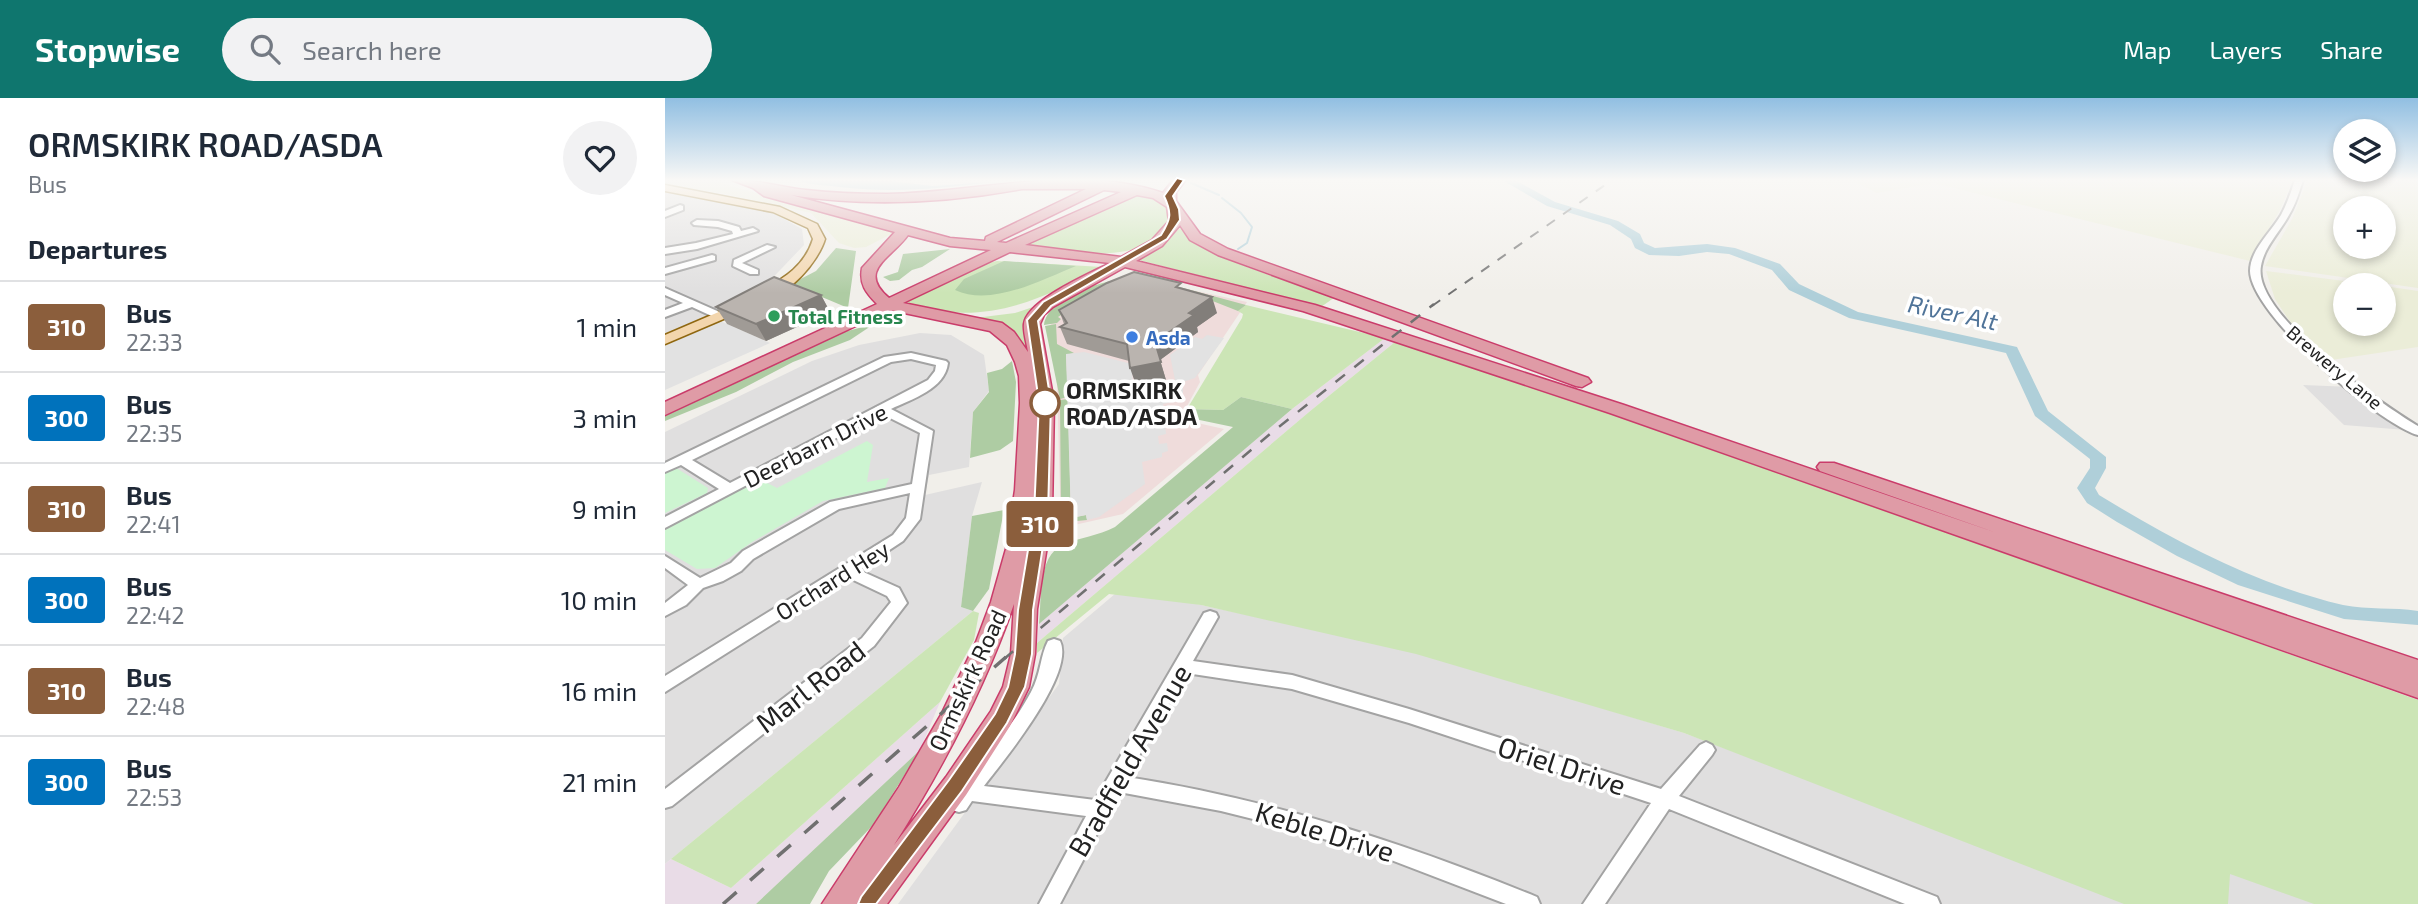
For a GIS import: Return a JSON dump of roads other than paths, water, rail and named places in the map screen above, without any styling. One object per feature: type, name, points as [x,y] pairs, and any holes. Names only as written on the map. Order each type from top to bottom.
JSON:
[{"type":"highway","points":[[857,218],[904,230],[1032,250],[1101,257],[1146,272]]},
{"type":"highway","points":[[886,302],[916,281],[1053,218]]},
{"type":"highway","points":[[665,409],[971,263],[1000,243],[1053,218]]},
{"type":"highway","points":[[1086,283],[1148,248],[1169,231],[1175,218]]},
{"type":"highway","points":[[1181,218],[1195,237],[1223,252],[1631,400],[2418,670]]},
{"type":"highway","points":[[904,230],[901,237],[872,264],[868,274],[869,286],[873,293],[886,302],[937,316]]},
{"type":"highway","points":[[1101,257],[1148,248]]},
{"type":"highway","points":[[971,263],[997,258],[1121,263],[1309,308],[1630,413],[2418,688]]},
{"type":"highway","points":[[1086,283],[1110,275],[1146,272],[1180,276]]},
{"type":"highway","name":"Ormskirk Road","points":[[868,904],[963,775],[1001,718],[1016,687],[1023,654],[1025,610],[1041,514],[1045,402],[1033,320],[1042,308],[1086,283]]},
{"type":"highway","points":[[843,323],[869,286]]},
{"type":"highway","points":[[665,398],[843,323],[937,316]]},
{"type":"highway","name":"Ormskirk Road","points":[[838,904],[885,834],[953,717],[992,632],[1015,555],[1025,486],[1028,386],[1025,362],[1012,341],[995,327],[937,316]]},
{"type":"main road","points":[[665,340],[754,300],[784,283],[807,264],[818,246],[817,230],[809,222],[798,218]]},
{"type":"street","name":"Brewery Lane","points":[[2283,218],[2255,266],[2255,280],[2260,291],[2278,319],[2297,340],[2379,406],[2418,430]]},
{"type":"street","points":[[697,223],[717,221],[736,229],[737,233]]},
{"type":"street","points":[[665,251],[697,246],[737,233],[753,231]]},
{"type":"street","points":[[697,246],[713,254],[712,258]]},
{"type":"street","points":[[665,271],[712,258],[719,262],[737,262],[766,250]]},
{"type":"street","points":[[737,262],[738,266],[754,270]]},
{"type":"street","points":[[665,291],[720,316]]},
{"type":"street","points":[[665,314],[691,304]]},
{"type":"street","name":"Deerbarn Drive","points":[[665,523],[932,383],[941,371],[942,363],[911,356],[888,359],[683,460]]},
{"type":"street","name":"Orchard Hey","points":[[665,685],[898,538],[912,519],[927,432],[883,410]]},
{"type":"street","points":[[665,468],[683,460],[729,489]]},
{"type":"street","points":[[665,610],[680,601],[698,584],[736,567],[748,555],[835,505],[919,487]]},
{"type":"street","points":[[665,561],[698,584]]},
{"type":"street","name":"Marl Road","points":[[665,800],[868,642],[887,620],[899,603],[893,592],[848,571]]},
{"type":"street","name":"Bradfield Avenue","points":[[1049,904],[1114,783],[1210,617]]},
{"type":"street","points":[[886,904],[1028,713],[1049,674],[1054,645]]},
{"type":"street","name":"Oriel Drive","points":[[1183,666],[1292,682],[1409,716],[1665,799],[1930,904]]},
{"type":"street","points":[[1593,904],[1665,799],[1706,750]]},
{"type":"street","name":"Keble Drive","points":[[1114,783],[1241,805],[1414,859],[1530,904]]},
{"type":"street","points":[[967,792],[1100,809]]},
{"type":"waterway","points":[[1238,249],[1247,243],[1252,227],[1245,218]]},
{"type":"waterway","name":"River Alt","points":[[1596,218],[1614,223],[1636,237],[1639,245],[1653,252],[1707,248],[1731,251],[1776,267],[1794,287],[1854,315],[2012,350],[2041,413],[2098,457],[2098,468],[2086,488],[2093,499],[2183,551],[2277,592],[2353,614],[2418,618]]},
{"type":"railway","points":[[1432,306],[1558,218]]},
{"type":"railway","points":[[1004,659],[1270,434],[1434,304]]},
{"type":"railway","points":[[723,904],[1006,657]]},
{"type":"place","name":"Total Fitness","points":[[774,316]]},
{"type":"place","name":"Asda","points":[[1132,337]]},
{"type":"place","name":"ORMSKIRK ROAD/ASDA","points":[[1045,403]]}]
